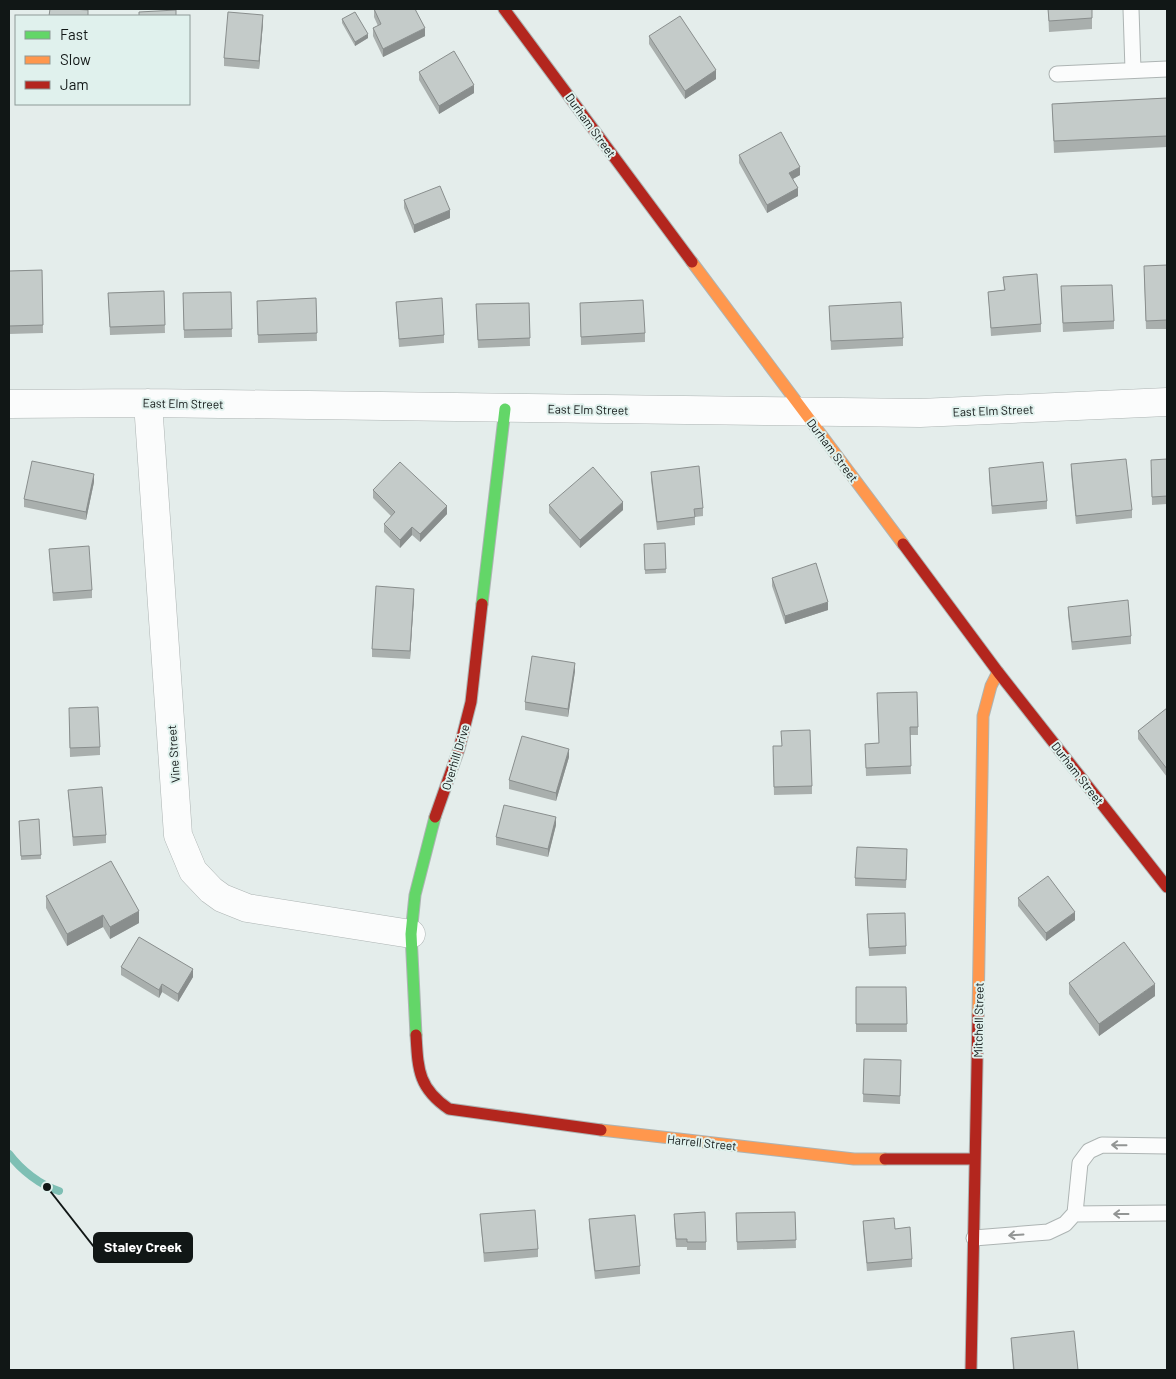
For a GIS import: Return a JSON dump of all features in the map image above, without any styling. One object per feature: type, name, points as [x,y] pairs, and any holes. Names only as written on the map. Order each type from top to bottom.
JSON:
[{"type":"street","name":"Durham Street","points":[[504,9],[998,672],[1167,887]]},
{"type":"street","name":"East Elm Street","points":[[9,404],[148,403],[920,413],[1167,402]]},
{"type":"street","name":"Vine Street","points":[[148,403],[178,834],[193,871],[211,890],[247,908],[411,934]]},
{"type":"street","name":"Overhill Drive","points":[[433,1099],[422,1084],[418,1068],[411,934],[415,894],[425,854],[459,749],[471,702],[505,409]]},
{"type":"street","name":"Mitchell Street","points":[[970,1370],[983,716],[991,686],[998,672]]},
{"type":"street","name":"Harrell Street","points":[[433,1099],[449,1109],[591,1130],[854,1158],[975,1159]]},
{"type":"lane","points":[[1132,9],[1133,70]]},
{"type":"lane","points":[[1057,74],[1167,69]]},
{"type":"lane","points":[[974,1238],[1048,1232],[1065,1224],[1074,1214],[1080,1163],[1088,1151],[1102,1145],[1167,1146]]},
{"type":"lane","points":[[1074,1214],[1167,1213]]},
{"type":"building","points":[[50,9],[88,10],[88,15],[49,15]]},
{"type":"building","points":[[374,9],[415,9],[425,28],[383,49],[373,28],[381,24]]},
{"type":"building","points":[[1048,9],[1092,9],[1092,18],[1049,21]]},
{"type":"building","points":[[176,10],[176,15],[139,15],[139,12]]},
{"type":"building","points":[[228,12],[263,15],[259,61],[224,58]]},
{"type":"building","points":[[355,12],[368,34],[355,42],[342,19]]},
{"type":"building","points":[[680,16],[716,70],[685,91],[649,36]]},
{"type":"building","points":[[454,51],[474,85],[439,106],[419,72]]},
{"type":"building","points":[[1167,98],[1167,136],[1054,141],[1052,104]]},
{"type":"building","points":[[781,132],[800,167],[789,173],[798,188],[767,205],[739,155]]},
{"type":"building","points":[[440,186],[450,210],[414,225],[404,200]]},
{"type":"building","points":[[1167,265],[1167,320],[1146,321],[1144,266]]},
{"type":"building","points":[[42,270],[43,325],[9,326],[9,271]]},
{"type":"building","points":[[1037,274],[1041,324],[991,328],[988,292],[1005,290],[1003,277]]},
{"type":"building","points":[[1112,285],[1114,321],[1063,323],[1061,286]]},
{"type":"building","points":[[164,291],[165,325],[110,327],[108,293]]},
{"type":"building","points":[[231,292],[232,329],[184,330],[183,293]]},
{"type":"building","points":[[316,298],[317,333],[258,335],[257,301]]},
{"type":"building","points":[[442,298],[444,335],[399,339],[396,302]]},
{"type":"building","points":[[643,300],[645,333],[581,337],[580,303]]},
{"type":"building","points":[[901,302],[903,338],[831,341],[829,306]]},
{"type":"building","points":[[529,303],[530,338],[478,340],[476,304]]},
{"type":"building","points":[[1126,459],[1132,510],[1076,516],[1071,464]]},
{"type":"building","points":[[1167,459],[1167,496],[1152,497],[1151,460]]},
{"type":"building","points":[[32,461],[94,474],[86,512],[24,499]]},
{"type":"building","points":[[400,462],[447,506],[420,534],[412,527],[400,540],[384,524],[395,512],[373,490]]},
{"type":"building","points":[[1043,462],[1047,501],[992,506],[989,468]]},
{"type":"building","points":[[699,466],[703,508],[694,509],[695,517],[657,522],[651,472]]},
{"type":"building","points":[[593,467],[623,502],[580,540],[549,505]]},
{"type":"building","points":[[665,543],[666,569],[645,570],[644,544]]},
{"type":"building","points":[[89,546],[92,590],[53,593],[49,549]]},
{"type":"building","points":[[816,563],[828,602],[785,616],[772,578]]},
{"type":"building","points":[[376,586],[414,589],[410,651],[372,649]]},
{"type":"building","points":[[1128,600],[1131,636],[1072,642],[1068,607]]},
{"type":"building","points":[[532,656],[575,663],[568,709],[525,702]]},
{"type":"building","points":[[917,692],[918,727],[910,727],[911,766],[866,768],[865,744],[879,743],[877,693]]},
{"type":"building","points":[[98,707],[100,747],[70,748],[69,708]]},
{"type":"building","points":[[1167,708],[1167,769],[1138,731]]},
{"type":"building","points":[[810,730],[812,786],[774,787],[773,746],[782,746],[781,731]]},
{"type":"building","points":[[522,736],[569,749],[556,793],[509,780]]},
{"type":"building","points":[[102,787],[106,835],[73,837],[68,790]]},
{"type":"building","points":[[504,805],[556,817],[548,849],[496,837]]},
{"type":"building","points":[[39,819],[41,855],[21,856],[19,821]]},
{"type":"building","points":[[857,847],[907,849],[906,880],[855,878]]},
{"type":"building","points":[[111,861],[139,911],[110,927],[103,915],[67,934],[46,896]]},
{"type":"building","points":[[1048,876],[1075,912],[1046,933],[1018,898]]},
{"type":"building","points":[[905,913],[906,946],[869,948],[867,914]]},
{"type":"building","points":[[139,937],[193,969],[178,994],[162,984],[159,990],[121,967]]},
{"type":"building","points":[[1124,942],[1155,984],[1099,1024],[1069,983]]},
{"type":"building","points":[[856,987],[906,987],[907,1024],[856,1024]]},
{"type":"building","points":[[864,1059],[901,1060],[900,1096],[863,1094]]},
{"type":"building","points":[[535,1210],[538,1249],[484,1253],[480,1214]]},
{"type":"building","points":[[705,1212],[706,1242],[687,1242],[687,1239],[676,1239],[674,1214]]},
{"type":"building","points":[[795,1212],[796,1240],[737,1242],[736,1213]]},
{"type":"building","points":[[635,1215],[640,1266],[595,1271],[589,1219]]},
{"type":"building","points":[[894,1218],[895,1229],[910,1227],[912,1259],[867,1263],[863,1221]]},
{"type":"building","points":[[1074,1331],[1078,1370],[1014,1370],[1011,1338]]},
{"type":"waterway","points":[[9,1154],[31,1176],[59,1191]]},
{"type":"traffic: fast","points":[[482,604],[505,409]]},
{"type":"traffic: fast","points":[[416,1035],[411,934],[415,895],[435,817]]},
{"type":"traffic: slow","points":[[692,262],[903,544]]},
{"type":"traffic: slow","points":[[978,1015],[983,716],[991,686],[998,672]]},
{"type":"traffic: slow","points":[[601,1130],[854,1159],[885,1159]]},
{"type":"traffic: jam","points":[[504,9],[692,262]]},
{"type":"traffic: jam","points":[[903,544],[998,672],[1167,887]]},
{"type":"traffic: jam","points":[[435,817],[459,749],[471,702],[482,604]]},
{"type":"traffic: jam","points":[[971,1370],[978,1015]]},
{"type":"traffic: jam","points":[[416,1035],[419,1068],[425,1085],[449,1109],[601,1130]]},
{"type":"traffic: jam","points":[[885,1159],[975,1159]]},
{"type":"place","name":"Staley Creek","points":[[47,1187]]}]
